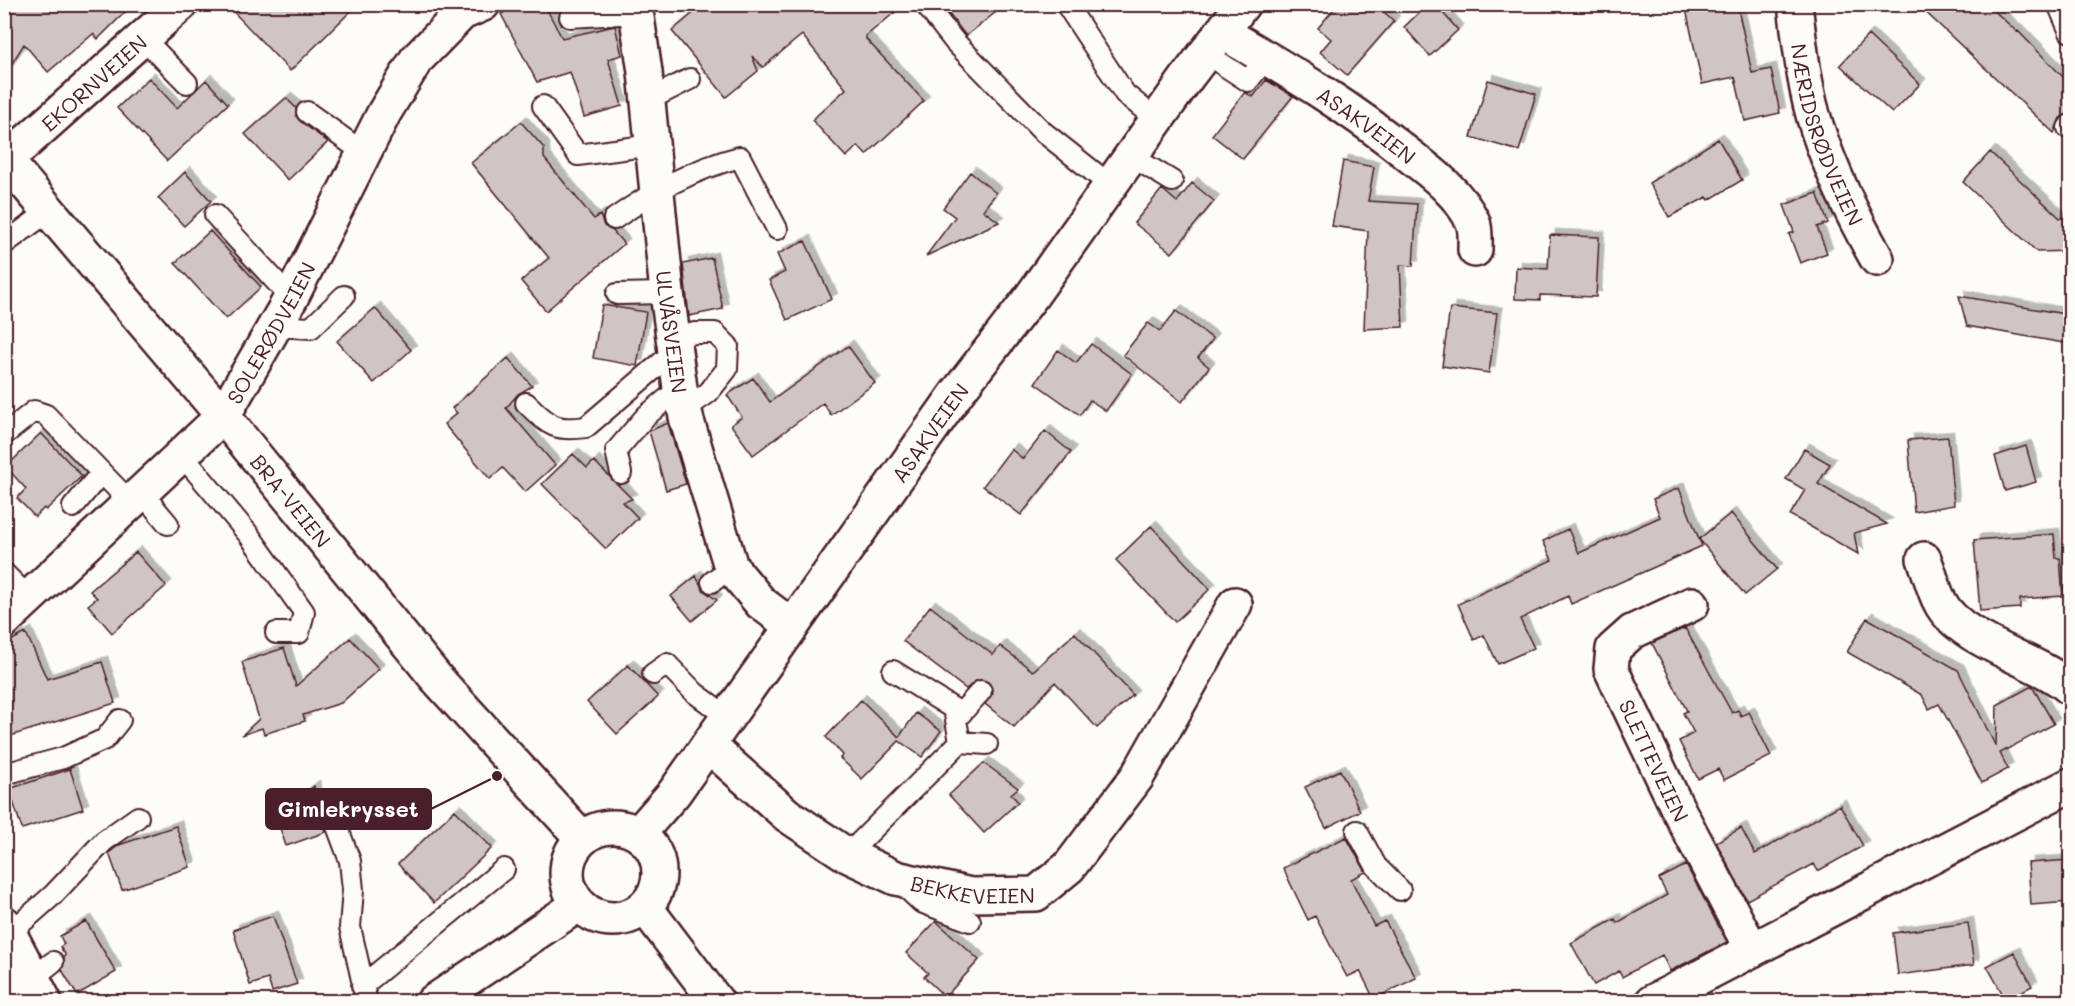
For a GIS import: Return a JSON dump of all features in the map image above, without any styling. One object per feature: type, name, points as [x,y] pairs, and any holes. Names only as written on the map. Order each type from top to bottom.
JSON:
[{"type":"street","name":"EKORNVEIEN","points":[[5,159],[181,4]]},
{"type":"street","name":"SOLERØDVEIEN","points":[[4,621],[223,416],[291,298],[384,113],[416,60],[462,14],[483,4]]},
{"type":"street","name":"ASAKVEIEN","points":[[639,833],[674,793],[729,718],[957,393],[1031,297],[1243,4]]},
{"type":"street","name":"NÆRIDSRØDVEIEN","points":[[1795,4],[1807,83],[1817,128],[1861,231],[1877,259]]},
{"type":"street","name":"ULVÅSVEIEN","points":[[635,9],[648,100],[667,293],[682,399],[722,574],[792,626]]},
{"type":"street","name":"ASAKVEIEN","points":[[1214,43],[1266,58],[1327,94],[1374,126],[1434,175],[1458,199],[1474,224],[1475,250]]},
{"type":"street","name":"BRA-VEIEN","points":[[5,159],[223,416],[437,679],[582,838]]},
{"type":"street","points":[[1924,559],[1940,604],[1953,619],[2002,651],[2059,678],[2070,688]]},
{"type":"street","name":"BEKKEVEIEN","points":[[708,745],[788,815],[847,855],[896,878],[970,896],[1036,894],[1069,867],[1137,777],[1235,604]]},
{"type":"street","name":"SLETTEVEIEN","points":[[1692,604],[1632,632],[1613,649],[1611,669],[1677,807],[1752,950]]},
{"type":"street","points":[[1652,1002],[2070,785]]},
{"type":"street","points":[[610,826],[639,833],[655,853],[660,877],[655,893],[645,907],[630,916],[611,920],[593,915],[578,904],[569,888],[566,870],[571,853],[582,838],[595,829],[610,826]]},
{"type":"street","points":[[433,1002],[578,904]]},
{"type":"street","points":[[645,907],[717,1002]]},
{"type":"street","points":[[7,928],[34,982]]},
{"type":"lane","points":[[925,4],[955,42],[1042,131],[1110,185]]},
{"type":"lane","points":[[1066,4],[1125,94],[1157,120]]},
{"type":"lane","points":[[2058,4],[2070,32]]},
{"type":"lane","points":[[570,17],[635,9]]},
{"type":"lane","points":[[143,38],[187,82]]},
{"type":"lane","points":[[648,100],[690,79]]},
{"type":"lane","points":[[543,106],[578,155],[652,145]]},
{"type":"lane","points":[[307,112],[364,153]]},
{"type":"lane","points":[[1131,156],[1172,181]]},
{"type":"lane","points":[[614,219],[656,190],[714,164],[740,157],[777,229]]},
{"type":"lane","points":[[4,244],[49,211]]},
{"type":"lane","points":[[215,215],[291,298]]},
{"type":"lane","points":[[617,294],[667,293]]},
{"type":"lane","points":[[275,326],[311,328],[344,296]]},
{"type":"lane","points":[[526,403],[550,426],[569,430],[586,427],[674,344],[695,333],[714,333],[728,346],[727,369],[708,393],[682,399],[646,416],[616,451],[621,473]]},
{"type":"lane","points":[[4,435],[34,411],[46,416],[101,473],[168,524]]},
{"type":"lane","points":[[182,455],[249,535],[304,612],[299,633],[276,633]]},
{"type":"lane","points":[[73,507],[101,473]]},
{"type":"lane","points":[[4,573],[28,597]]},
{"type":"lane","points":[[653,674],[666,664],[695,693],[729,718]]},
{"type":"lane","points":[[893,671],[954,709],[960,742]]},
{"type":"lane","points":[[956,719],[981,691]]},
{"type":"lane","points":[[4,774],[63,758],[105,739],[120,720]]},
{"type":"lane","points":[[847,855],[960,742],[987,744]]},
{"type":"lane","points":[[331,810],[350,861],[353,890],[350,927],[365,994],[504,868]]},
{"type":"lane","points":[[7,928],[53,895],[104,841],[138,818]]},
{"type":"lane","points":[[1357,831],[1376,866],[1400,890]]},
{"type":"lane","points":[[896,878],[921,902],[970,921]]},
{"type":"building","points":[[4,4],[133,4],[98,39],[93,34],[48,72],[24,44],[4,76]]},
{"type":"building","points":[[226,4],[358,4],[290,71]]},
{"type":"building","points":[[519,4],[544,4],[562,38],[615,26],[622,55],[608,59],[622,106],[584,117],[570,72],[537,82],[501,14]]},
{"type":"building","points":[[704,4],[905,4],[866,36],[866,39],[924,101],[866,155],[858,146],[846,157],[812,120],[846,89],[802,35],[763,67],[752,56],[758,71],[726,97],[672,31]]},
{"type":"building","points":[[941,4],[1006,4],[966,36]]},
{"type":"building","points":[[1338,4],[1375,4],[1394,21],[1347,75],[1320,52],[1331,39],[1318,28]]},
{"type":"building","points":[[1428,4],[1435,4],[1458,30],[1430,56],[1404,27]]},
{"type":"building","points":[[1685,4],[1737,4],[1752,73],[1771,69],[1780,113],[1745,121],[1735,77],[1702,84]]},
{"type":"building","points":[[1917,4],[1987,4],[2018,31],[2070,84],[2070,113],[2060,118],[2054,133]]},
{"type":"building","points":[[1868,35],[1920,84],[1892,113],[1840,65]]},
{"type":"building","points":[[149,78],[177,108],[206,80],[228,104],[167,161],[117,108]]},
{"type":"building","points":[[1266,80],[1293,96],[1243,159],[1212,135],[1245,92],[1253,97]]},
{"type":"building","points":[[1488,80],[1536,94],[1519,151],[1471,137]]},
{"type":"building","points":[[286,98],[296,108],[296,116],[300,121],[328,142],[288,180],[245,134]]},
{"type":"building","points":[[521,122],[544,148],[544,158],[594,219],[600,215],[604,226],[613,231],[624,244],[546,311],[521,281],[549,258],[471,163]]},
{"type":"building","points":[[1718,139],[1742,180],[1709,200],[1707,197],[1669,217],[1649,183]]},
{"type":"building","points":[[1990,152],[2060,218],[2070,217],[2070,251],[2037,252],[1963,182]]},
{"type":"building","points":[[1343,161],[1374,167],[1368,201],[1417,204],[1413,266],[1400,265],[1403,327],[1364,329],[1368,231],[1332,226]]},
{"type":"building","points":[[185,172],[211,201],[184,226],[158,198]]},
{"type":"building","points":[[970,172],[996,193],[983,210],[999,222],[926,256],[955,217],[943,208]]},
{"type":"building","points":[[1192,183],[1214,201],[1172,253],[1134,223],[1162,189],[1177,202]]},
{"type":"building","points":[[1817,193],[1828,223],[1817,227],[1827,253],[1800,263],[1789,234],[1794,232],[1784,205]]},
{"type":"building","points":[[210,231],[261,287],[226,319],[175,263]]},
{"type":"building","points":[[1550,235],[1599,237],[1596,297],[1540,295],[1540,300],[1515,299],[1516,267],[1548,269]]},
{"type":"building","points":[[805,241],[832,299],[787,320],[769,280],[785,272],[777,254]]},
{"type":"building","points":[[712,258],[723,309],[689,316],[683,264]]},
{"type":"building","points":[[1959,296],[2070,315],[2070,344],[1967,326]]},
{"type":"building","points":[[602,305],[646,312],[637,366],[593,358]]},
{"type":"building","points":[[375,308],[411,350],[374,383],[337,341]]},
{"type":"building","points":[[1450,308],[1497,313],[1489,373],[1442,366]]},
{"type":"building","points":[[1176,311],[1213,339],[1198,358],[1209,367],[1182,402],[1123,355],[1148,323],[1160,331]]},
{"type":"building","points":[[1091,344],[1132,374],[1106,411],[1090,400],[1080,415],[1035,383],[1058,350],[1076,363]]},
{"type":"building","points":[[848,346],[875,383],[831,415],[823,403],[753,455],[731,425],[742,417],[727,395],[753,378],[770,402]]},
{"type":"building","points":[[508,358],[532,386],[518,394],[506,408],[555,465],[525,492],[503,468],[490,479],[444,424],[457,413],[452,408]]},
{"type":"building","points":[[668,423],[686,484],[666,490],[649,431]]},
{"type":"building","points":[[1045,431],[1071,452],[1021,515],[983,486],[1011,449],[1023,459]]},
{"type":"building","points":[[41,433],[82,476],[46,510],[44,508],[35,517],[17,498],[26,489],[6,467]]},
{"type":"building","points":[[1948,437],[1954,505],[1914,512],[1908,440]]},
{"type":"building","points":[[2026,446],[2036,482],[2005,491],[1995,456]]},
{"type":"building","points":[[1804,449],[1830,464],[1818,484],[1887,524],[1854,533],[1858,554],[1790,515],[1805,490],[1786,479]]},
{"type":"building","points":[[573,454],[587,468],[594,461],[632,499],[623,502],[638,518],[606,549],[542,484]]},
{"type":"building","points":[[1679,488],[1702,546],[1571,604],[1568,596],[1520,619],[1534,648],[1498,664],[1484,635],[1474,640],[1458,604],[1552,560],[1543,541],[1568,529],[1579,553],[1660,517],[1653,499]]},
{"type":"building","points":[[1731,513],[1777,569],[1745,595],[1699,539]]},
{"type":"building","points":[[1151,526],[1210,589],[1175,622],[1116,560]]},
{"type":"building","points":[[2054,534],[2056,558],[2060,558],[2063,596],[2020,599],[2020,608],[1980,611],[1974,540]]},
{"type":"building","points":[[136,552],[166,586],[112,633],[88,605],[97,598],[90,591]]},
{"type":"building","points":[[696,576],[703,590],[717,600],[692,621],[671,596]]},
{"type":"building","points":[[930,606],[993,655],[1000,646],[1033,671],[1075,633],[1133,695],[1097,728],[1055,682],[1014,727],[985,704],[993,693],[988,682],[977,680],[966,689],[903,641]]},
{"type":"building","points":[[1867,618],[1958,670],[1996,747],[1997,705],[2032,686],[2054,724],[2000,753],[2008,769],[1982,783],[1939,704],[1929,709],[1922,695],[1847,652]]},
{"type":"building","points":[[1685,628],[1732,713],[1738,710],[1741,716],[1749,712],[1771,756],[1724,780],[1718,769],[1698,779],[1679,741],[1694,733],[1683,713],[1687,711],[1652,643]]},
{"type":"building","points":[[26,633],[47,679],[102,662],[115,703],[4,738],[4,644]]},
{"type":"building","points":[[350,638],[379,669],[341,703],[303,715],[305,721],[264,734],[262,728],[242,735],[259,719],[242,662],[284,648],[296,686]]},
{"type":"building","points":[[628,665],[658,697],[617,734],[587,702]]},
{"type":"building","points":[[861,700],[899,737],[916,713],[941,731],[922,757],[899,741],[862,779],[840,758],[843,755],[826,737]]},
{"type":"building","points":[[984,763],[1018,788],[1011,794],[1018,802],[984,833],[949,795]]},
{"type":"building","points":[[70,769],[83,809],[22,829],[9,789]]},
{"type":"building","points":[[1340,770],[1360,811],[1326,828],[1305,787]]},
{"type":"building","points":[[314,786],[326,832],[286,846],[276,816]]},
{"type":"building","points":[[1840,805],[1863,846],[1818,871],[1814,864],[1747,900],[1716,842],[1741,828],[1755,854]]},
{"type":"building","points":[[455,810],[492,848],[434,903],[398,864]]},
{"type":"building","points":[[176,826],[190,867],[122,890],[109,853],[119,845]]},
{"type":"building","points":[[1346,837],[1366,872],[1351,879],[1374,926],[1385,921],[1416,978],[1374,999],[1360,971],[1347,977],[1315,916],[1308,920],[1283,868]]},
{"type":"building","points":[[2070,860],[2070,902],[2031,905],[2028,863]]},
{"type":"building","points":[[1686,865],[1727,942],[1670,971],[1662,955],[1622,977],[1619,971],[1594,985],[1571,943],[1615,919],[1617,923],[1667,895],[1659,879]]},
{"type":"building","points":[[273,916],[297,984],[272,992],[268,979],[250,985],[233,930]]},
{"type":"building","points":[[86,921],[116,972],[77,995],[62,970],[65,954],[60,947],[64,944],[60,936]]},
{"type":"building","points":[[936,921],[979,960],[945,997],[924,977],[928,973],[906,953]]},
{"type":"building","points":[[1968,923],[1974,965],[1898,975],[1893,933]]},
{"type":"building","points":[[2014,952],[2032,986],[2006,1000],[1987,966]]},
{"type":"place","name":"Gimlekrysset","points":[[497,776]]}]
